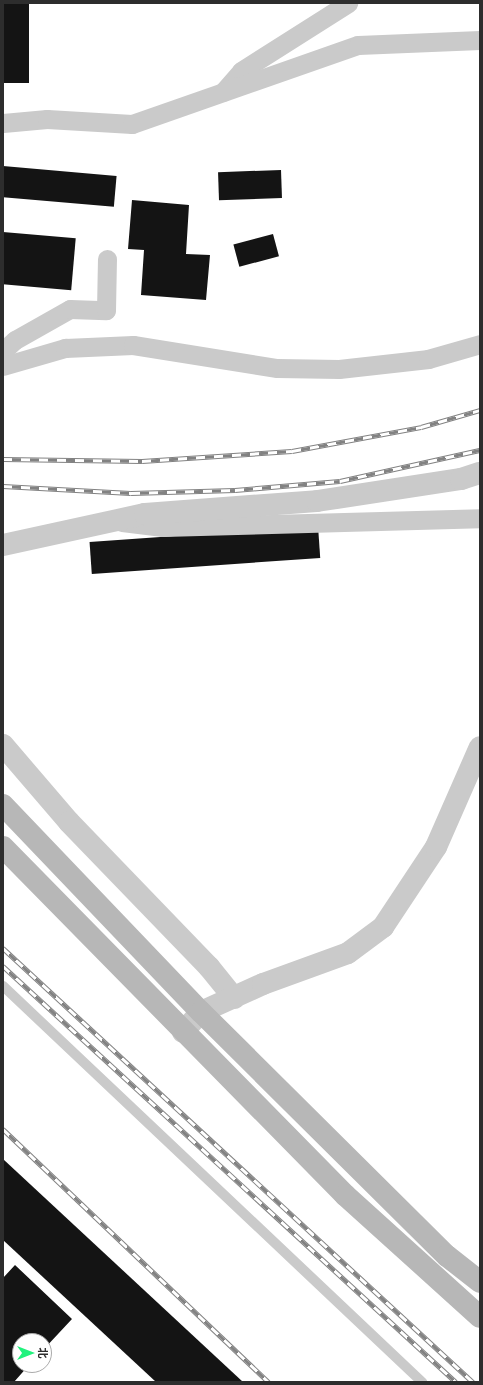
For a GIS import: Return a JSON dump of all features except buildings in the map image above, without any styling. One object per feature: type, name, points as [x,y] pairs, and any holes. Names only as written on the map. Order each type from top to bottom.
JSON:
[{"type":"main road","points":[[3,805],[201,1012],[447,1256],[480,1282]]},
{"type":"main road","points":[[3,847],[183,1032],[345,1195],[480,1317]]},
{"type":"street","points":[[221,94],[241,71],[348,3]]},
{"type":"street","points":[[3,123],[47,119],[132,124],[221,94],[309,60],[358,45],[480,40]]},
{"type":"street","points":[[3,351],[15,340],[70,309],[106,310],[107,259]]},
{"type":"street","points":[[3,366],[65,348],[133,345],[277,368],[339,369],[413,361],[480,344]]},
{"type":"street","points":[[3,545],[145,514],[317,502],[461,479],[480,473]]},
{"type":"street","points":[[112,521],[163,527],[480,518]]},
{"type":"street","points":[[3,745],[69,822],[209,967],[234,998]]},
{"type":"street","points":[[183,1032],[201,1012],[348,953],[383,927],[436,848],[480,747]]},
{"type":"lane","points":[[3,986],[422,1382]]},
{"type":"railway","points":[[3,459],[142,461],[292,451],[421,427],[480,410]]},
{"type":"railway","points":[[3,486],[131,493],[235,490],[340,481],[480,450]]},
{"type":"railway","points":[[3,948],[473,1382]]},
{"type":"railway","points":[[3,966],[456,1382]]},
{"type":"railway","points":[[3,1129],[269,1382]]}]
